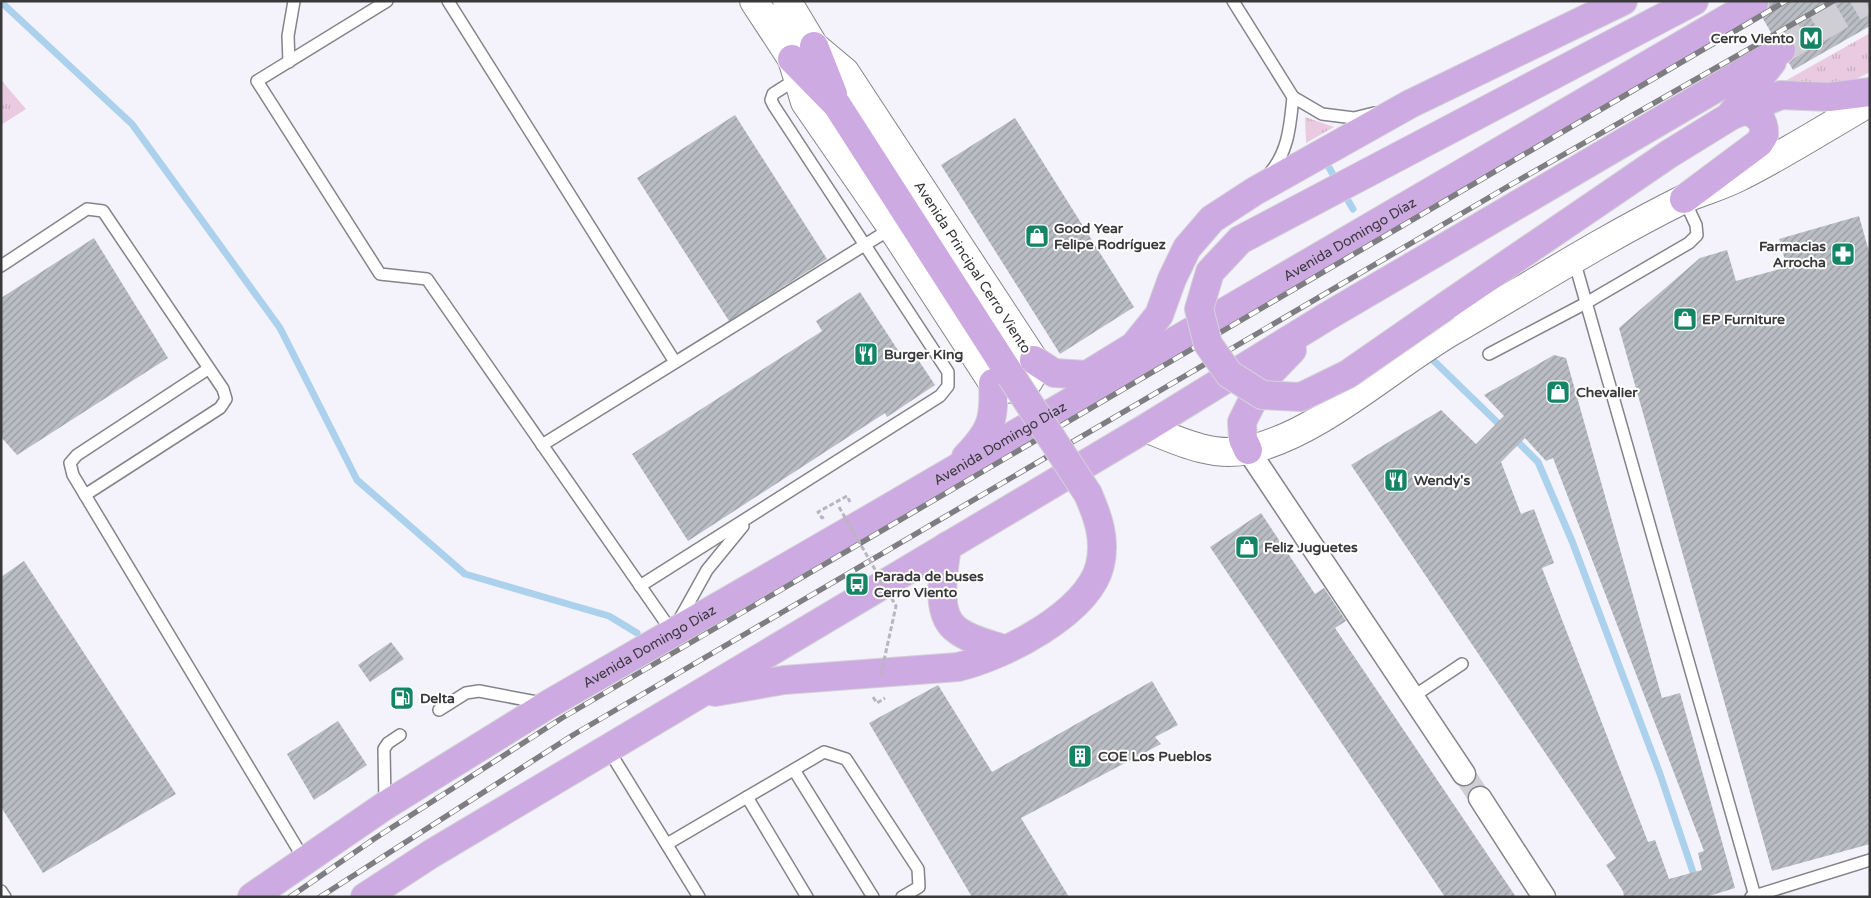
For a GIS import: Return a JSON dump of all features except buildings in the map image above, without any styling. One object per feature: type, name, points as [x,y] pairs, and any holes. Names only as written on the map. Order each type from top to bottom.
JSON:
[{"type":"main road","points":[[952,471],[984,438],[1134,346],[1159,315],[1172,279],[1188,248],[1212,219],[1255,191],[1410,104],[1623,1]]},
{"type":"main road","points":[[1694,1],[1240,240],[1210,272],[1200,309],[1208,344],[1229,374],[1262,395],[1301,397],[1348,374],[1704,132],[1737,113],[1781,95],[1829,97],[1870,92]]},
{"type":"main road","name":"Avenida Domingo Díaz","points":[[252,897],[386,805],[549,704],[1754,3]]},
{"type":"main road","points":[[364,897],[1146,428],[1326,317],[1781,50],[1737,113]]},
{"type":"main road","points":[[698,695],[784,680],[958,668],[979,662],[1034,636],[1065,613],[1085,593],[1100,566],[1103,544],[1099,521],[1088,494],[1002,379],[837,105],[801,61]]},
{"type":"main road","points":[[1684,199],[1759,143],[1764,135],[1762,120],[1757,115],[1737,113]]},
{"type":"main road","points":[[1582,167],[1704,132]]},
{"type":"main road","points":[[1248,450],[1243,439],[1242,422],[1262,380],[1326,317]]},
{"type":"main road","points":[[1034,360],[1054,373],[1087,375]]},
{"type":"main road","points":[[984,438],[1002,379]]},
{"type":"main road","points":[[947,546],[942,592],[944,610],[956,630],[1004,649]]},
{"type":"street","name":"Avenida Principal Cerro Viento","points":[[754,1],[801,61],[844,72],[1034,360],[1031,378],[1023,387],[1012,390],[1002,379],[892,228],[805,102],[801,61],[787,1]]},
{"type":"street","points":[[1146,428],[1219,453],[1248,450],[1307,427],[1430,344],[1574,260],[1684,199],[1738,178],[1768,163],[1870,102]]},
{"type":"street","points":[[1248,450],[1414,696],[1464,774]]},
{"type":"street","points":[[1480,798],[1544,897]]},
{"type":"lane","points":[[289,62],[288,36],[294,1]]},
{"type":"lane","points":[[387,1],[258,81],[380,274],[427,279],[673,633],[688,601],[707,570],[753,515]]},
{"type":"lane","points":[[448,1],[675,362]]},
{"type":"lane","points":[[1232,1],[1293,97],[1322,114],[1354,118],[1410,104]]},
{"type":"lane","points":[[640,586],[940,396],[948,386],[948,372],[771,100],[773,94],[801,61]]},
{"type":"lane","points":[[1255,191],[1279,162],[1290,134],[1293,97]]},
{"type":"lane","points":[[1489,354],[1586,303],[1693,239],[1697,235],[1696,225],[1684,199]]},
{"type":"lane","points":[[1,266],[87,209],[103,211],[223,390],[226,400],[220,408],[85,495]]},
{"type":"lane","points":[[542,445],[892,228]]},
{"type":"lane","points":[[1574,260],[1753,897],[1870,860]]},
{"type":"lane","points":[[208,369],[77,455],[70,463],[72,475],[305,861]]},
{"type":"lane","points":[[1414,696],[1462,664]]},
{"type":"lane","points":[[439,710],[466,693],[479,691],[549,704]]},
{"type":"lane","points":[[386,805],[384,749],[400,736]]},
{"type":"lane","points":[[608,749],[699,897]]},
{"type":"lane","points":[[667,844],[824,752],[846,758],[918,869],[919,887],[902,897]]},
{"type":"lane","points":[[794,770],[873,897]]},
{"type":"lane","points":[[748,797],[807,897]]},
{"type":"lane","points":[[1,891],[5,897]]},
{"type":"path","points":[[828,514],[822,518],[818,512],[840,500]]},
{"type":"path","points":[[833,511],[839,507],[896,606],[881,674]]},
{"type":"green space","points":[[1870,33],[1870,72],[1840,87],[1778,85]]},
{"type":"green space","points":[[1,80],[26,109],[1,125]]},
{"type":"green space","points":[[1305,117],[1334,127],[1306,143]]},
{"type":"waterway","points":[[1,2],[132,124],[280,328],[357,480],[465,574],[609,616],[637,633]]},
{"type":"waterway","points":[[1324,159],[1338,183]]},
{"type":"waterway","points":[[1343,192],[1353,209]]},
{"type":"waterway","points":[[1434,361],[1504,429]]},
{"type":"waterway","points":[[1514,438],[1538,462],[1572,541],[1660,774],[1696,881]]},
{"type":"tunnel","points":[[1781,50],[1865,1]]},
{"type":"tunnel","points":[[1464,774],[1480,798]]},
{"type":"railway","points":[[290,897],[374,839],[562,718],[1786,1]]},
{"type":"railway","points":[[320,897],[573,735],[1512,184],[1833,1]]},
{"type":"place","name":"Cerro Viento","points":[[1811,38]]},
{"type":"place","name":"Good Year Felipe Rodríguez","points":[[1037,236]]},
{"type":"place","name":"Farmacias Arrocha","points":[[1843,254]]},
{"type":"place","name":"EP Furniture","points":[[1685,319]]},
{"type":"place","name":"Burger King","points":[[866,354]]},
{"type":"place","name":"Chevalier","points":[[1558,392]]},
{"type":"place","name":"Wendy's","points":[[1396,480]]},
{"type":"place","name":"Feliz Juguetes","points":[[1247,547]]},
{"type":"place","name":"Parada de buses Cerro Viento","points":[[857,584]]},
{"type":"place","name":"Delta","points":[[402,698]]},
{"type":"place","name":"COE Los Pueblos","points":[[1080,756]]}]
